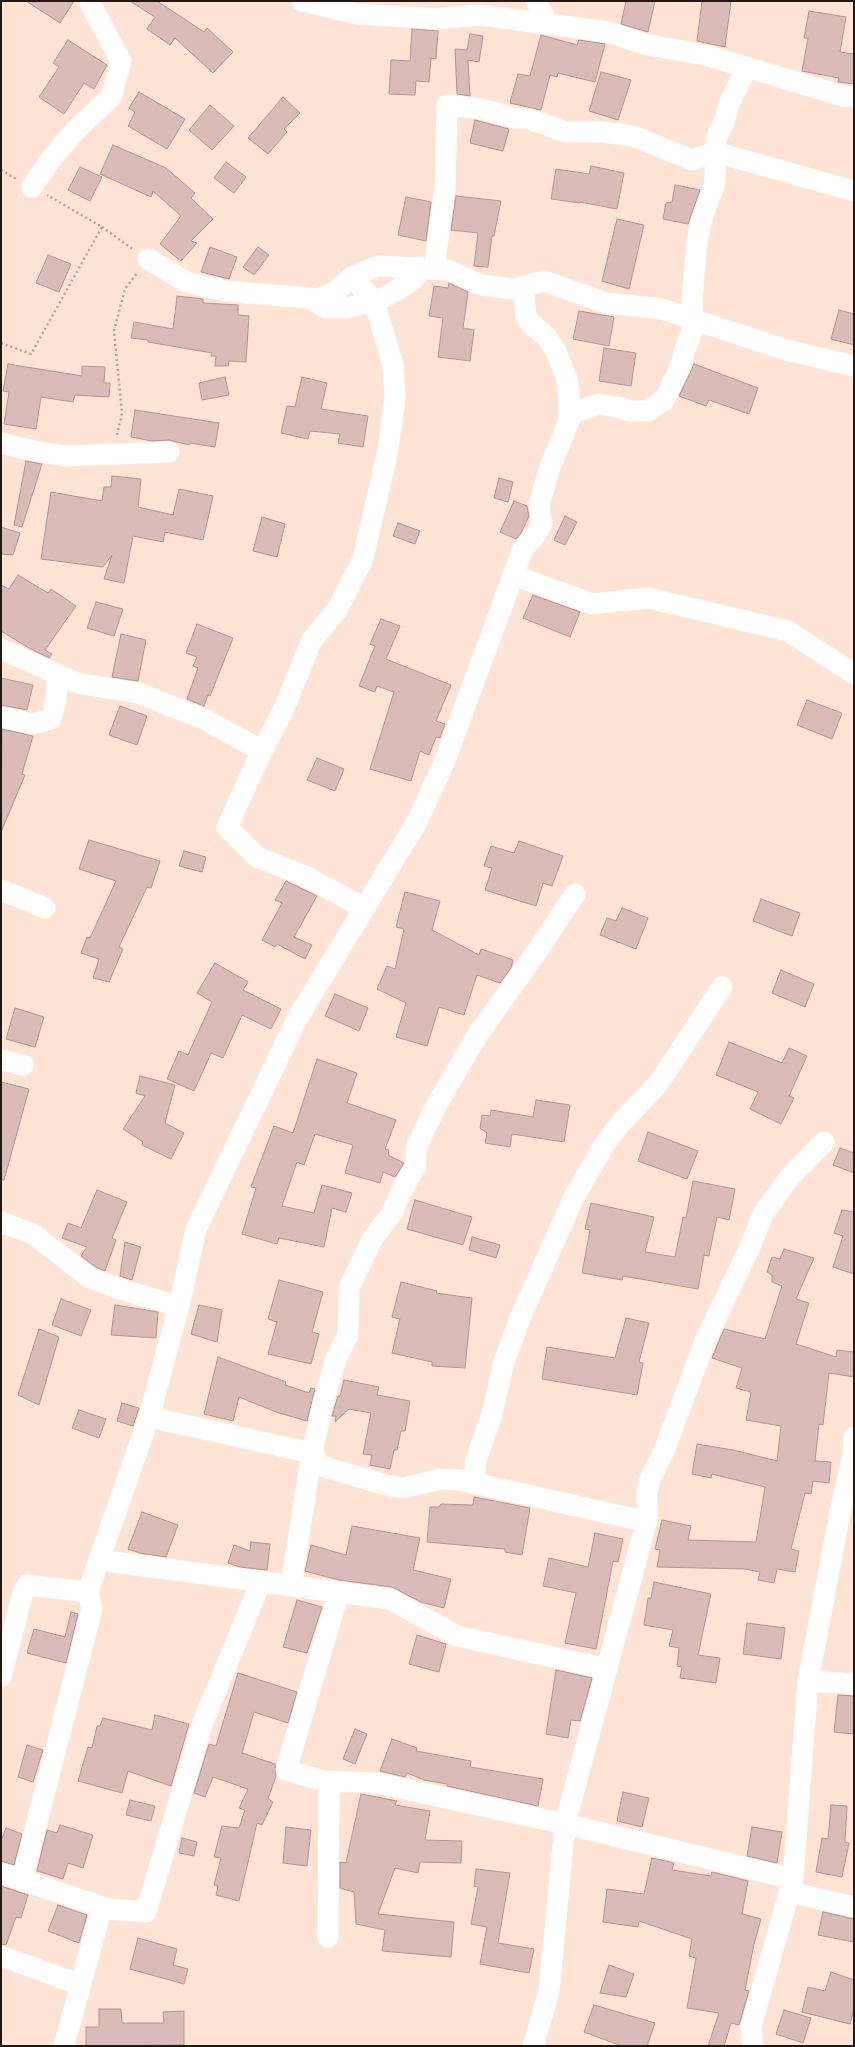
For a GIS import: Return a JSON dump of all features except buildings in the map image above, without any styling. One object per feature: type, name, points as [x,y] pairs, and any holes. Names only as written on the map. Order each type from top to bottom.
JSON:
[{"type":"street","points":[[32,187],[51,159],[77,129],[111,97],[121,61],[89,1]]},
{"type":"street","points":[[302,1],[357,14],[413,9],[436,19],[480,8],[547,22],[609,32],[644,44],[705,55],[843,96],[854,97]]},
{"type":"street","points":[[536,1],[547,22]]},
{"type":"street","points":[[569,414],[598,404],[622,408],[629,411],[648,411],[664,400],[681,366],[684,352],[695,320],[692,300],[697,242],[702,218],[714,183],[716,138],[724,123],[729,104],[746,67]]},
{"type":"street","points":[[310,298],[326,308],[348,308],[386,297],[414,279],[426,268],[444,188],[447,105],[482,109],[514,118],[529,119],[566,132],[602,132],[633,136],[692,160],[715,152],[854,191]]},
{"type":"street","points":[[148,260],[186,282],[225,291],[319,299],[336,291],[352,277],[378,266],[448,270],[482,285],[514,289],[544,282],[606,303],[662,309],[786,350],[854,366]]},
{"type":"street","points":[[352,277],[374,301],[393,365],[395,398],[388,450],[363,559],[337,610],[312,640],[283,711],[262,751],[227,827],[257,857],[305,876],[364,908]]},
{"type":"street","points":[[22,1880],[92,1609],[88,1592],[149,1416],[180,1306],[196,1229],[297,1019],[418,822],[444,763],[523,549],[536,534],[542,523],[539,504],[550,467],[569,422],[567,379],[556,351],[546,336],[530,323],[526,316],[523,287]]},
{"type":"street","points":[[1,444],[34,452],[65,456],[169,452]]},
{"type":"street","points":[[514,575],[592,604],[648,598],[788,631],[854,674]]},
{"type":"street","points":[[1,649],[77,682],[138,693],[204,719],[262,751]]},
{"type":"street","points":[[1,717],[33,724],[52,719],[56,702],[58,674]]},
{"type":"street","points":[[1,890],[45,908]]},
{"type":"street","points":[[290,1586],[312,1453],[323,1403],[336,1359],[348,1335],[349,1288],[373,1238],[392,1213],[405,1184],[416,1166],[416,1148],[436,1106],[477,1036],[530,962],[575,894]]},
{"type":"street","points":[[474,1484],[476,1460],[492,1414],[504,1362],[521,1316],[572,1199],[604,1145],[620,1124],[658,1084],[722,987]]},
{"type":"street","points":[[1,1060],[23,1065]]},
{"type":"street","points":[[534,2046],[549,1992],[565,1824],[647,1520],[647,1492],[650,1479],[664,1451],[706,1339],[750,1247],[763,1214],[790,1177],[824,1142]]},
{"type":"street","points":[[1,1222],[33,1234],[90,1278],[123,1290],[180,1306]]},
{"type":"street","points":[[149,1416],[312,1453],[321,1466],[386,1485],[403,1488],[441,1479],[460,1480],[630,1518],[647,1520]]},
{"type":"street","points":[[753,2046],[751,2027],[791,1885],[808,1681],[841,1508],[854,1454],[854,1438]]},
{"type":"street","points":[[99,1560],[390,1599],[457,1636],[607,1669]]},
{"type":"street","points":[[1,1873],[102,1907],[146,1912],[203,1722],[261,1582]]},
{"type":"street","points":[[1,1677],[22,1596],[27,1586],[88,1592]]},
{"type":"street","points":[[339,1592],[286,1770],[329,1782],[377,1783],[565,1824],[791,1885],[854,1907]]},
{"type":"street","points":[[808,1681],[854,1684]]},
{"type":"street","points":[[328,1937],[329,1782]]},
{"type":"street","points":[[64,2046],[102,1907]]},
{"type":"street","points":[[1,1956],[81,1985]]},
{"type":"path","points":[[1,170],[102,227],[148,260],[124,289],[114,331],[122,413],[112,454]]},
{"type":"path","points":[[1,342],[31,354],[102,227]]}]
